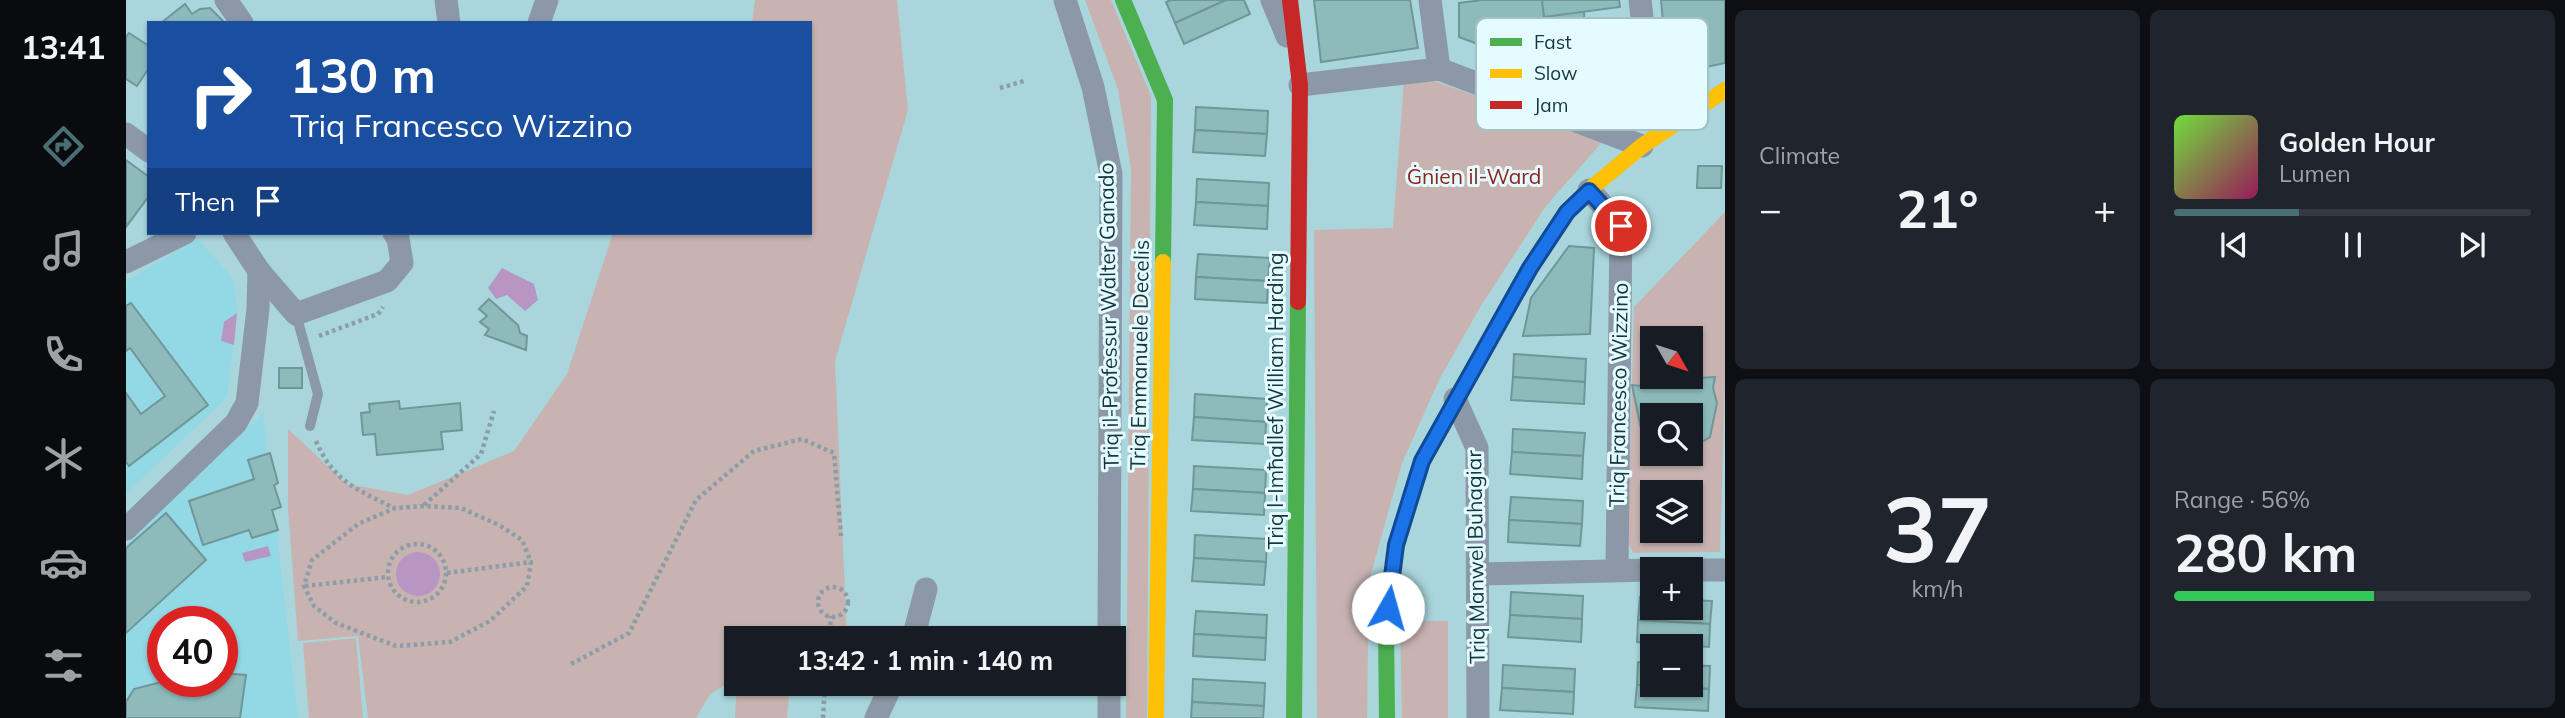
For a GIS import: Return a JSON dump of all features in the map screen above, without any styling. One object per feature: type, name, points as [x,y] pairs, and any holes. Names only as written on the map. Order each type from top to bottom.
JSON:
[{"type":"street","points":[[226,0],[241,21]]},
{"type":"street","points":[[446,0],[449,21]]},
{"type":"street","points":[[540,21],[547,0]]},
{"type":"street","name":"Triq il-Professur Walter Ganado","points":[[1065,0],[1093,87],[1111,174],[1110,626]]},
{"type":"street","name":"Triq Emmanuele Decelis","points":[[1123,0],[1164,100],[1156,718]]},
{"type":"street","points":[[1272,0],[1296,57]]},
{"type":"street","name":"Triq l-Imħallef William Harding","points":[[1290,0],[1300,85],[1294,718]]},
{"type":"street","points":[[1430,0],[1439,69]]},
{"type":"street","points":[[1640,0],[1642,18]]},
{"type":"street","points":[[1300,85],[1439,69],[1476,83]]},
{"type":"street","points":[[1708,101],[1725,90]]},
{"type":"street","points":[[1603,130],[1642,146]]},
{"type":"street","points":[[1387,718],[1386,629],[1396,545],[1422,461],[1530,268],[1567,212],[1642,146],[1666,130]]},
{"type":"street","points":[[126,134],[147,150]]},
{"type":"street","name":"Triq Francesco Wizzino","points":[[1589,191],[1621,226],[1617,570]]},
{"type":"street","points":[[126,262],[181,235]]},
{"type":"street","points":[[235,235],[259,271],[296,314],[387,282],[401,263],[396,235]]},
{"type":"street","points":[[126,529],[236,423],[247,403],[258,309],[259,271]]},
{"type":"street","name":"Triq Manwel Buhagiar","points":[[1455,399],[1477,448],[1478,718]]},
{"type":"street","points":[[1479,574],[1640,570]]},
{"type":"street","points":[[1703,570],[1725,570]]},
{"type":"street","points":[[916,626],[926,589]]},
{"type":"street","points":[[876,718],[886,696]]},
{"type":"street","points":[[1109,696],[1109,718]]},
{"type":"lane","points":[[296,314],[318,394],[310,426]]},
{"type":"path","points":[[1000,88],[1024,81]]},
{"type":"path","points":[[424,506],[481,454],[494,411]]},
{"type":"path","points":[[310,426],[325,463],[355,489],[395,508]]},
{"type":"path","points":[[571,664],[629,633],[696,500],[754,451],[802,439],[834,453],[841,536]]},
{"type":"path","points":[[424,506],[461,509],[499,525],[522,540],[531,562],[527,586],[490,621],[450,642],[396,646],[336,623],[314,607],[304,586],[312,560],[358,524],[395,508],[424,506]]},
{"type":"path","points":[[415,544],[433,548],[445,563],[447,573],[445,583],[433,598],[414,603],[396,594],[387,577],[392,559],[398,551],[415,544]]},
{"type":"path","points":[[447,573],[531,562]]},
{"type":"path","points":[[304,586],[387,577]]},
{"type":"path","points":[[833,587],[845,593],[848,603],[840,615],[831,616],[822,612],[818,598],[823,590],[833,587]]},
{"type":"path","points":[[830,626],[831,616]]},
{"type":"path","points":[[823,718],[824,696]]},
{"type":"shaded area","points":[[198,239],[234,280],[237,313],[227,397],[126,494],[126,281]]},
{"type":"shaded area","points":[[502,268],[534,284],[538,300],[525,311],[507,295],[496,299],[488,288]]},
{"type":"shaded area","points":[[237,313],[234,345],[221,341],[224,322]]},
{"type":"shaded area","points":[[263,413],[298,718],[126,718],[126,545]]},
{"type":"shaded area","points":[[268,546],[271,556],[245,562],[242,553]]},
{"type":"shaded area","points":[[418,552],[434,558],[440,574],[434,590],[418,596],[402,590],[396,574],[402,558]]},
{"type":"green space","points":[[755,0],[897,0],[908,110],[835,361],[846,626],[724,626],[724,686],[710,694],[696,718],[368,718],[358,636],[298,641],[288,508],[288,429],[347,484],[408,495],[514,451],[567,374],[612,235],[812,235],[812,21],[752,21]]},
{"type":"green space","points":[[1085,0],[1111,0],[1151,96],[1147,718],[1126,718],[1131,168],[1118,89]]},
{"type":"green space","name":"Ġnien il-Ward","points":[[1404,80],[1437,82],[1476,96],[1476,130],[1572,130],[1603,141],[1546,206],[1482,304],[1440,378],[1402,463],[1369,581],[1367,718],[1317,718],[1314,230],[1393,228]]},
{"type":"green space","points":[[1725,212],[1725,381],[1720,552],[1633,553],[1628,542],[1634,307]]},
{"type":"green space","points":[[1400,621],[1448,621],[1448,718],[1402,718]]},
{"type":"green space","points":[[356,638],[363,718],[309,718],[303,643]]},
{"type":"green space","points":[[736,696],[789,696],[787,718],[735,718]]},
{"type":"building","points":[[1226,0],[1175,23],[1166,2]]},
{"type":"building","points":[[1226,0],[1244,0],[1250,14],[1184,44],[1175,23]]},
{"type":"building","points":[[1314,0],[1410,0],[1418,48],[1321,62]]},
{"type":"building","points":[[1482,0],[1542,0],[1544,17],[1584,11],[1584,18],[1476,18],[1476,43],[1459,37],[1459,3]]},
{"type":"building","points":[[1542,0],[1619,0],[1620,7],[1544,17]]},
{"type":"building","points":[[1661,0],[1725,0],[1725,63],[1708,67],[1708,18],[1663,18]]},
{"type":"building","points":[[185,4],[192,14],[200,9],[210,8],[223,21],[164,21]]},
{"type":"building","points":[[129,33],[147,45],[147,71],[137,86],[126,79],[126,37]]},
{"type":"building","points":[[1196,107],[1268,111],[1267,134],[1195,130]]},
{"type":"building","points":[[1195,130],[1267,134],[1265,156],[1193,152]]},
{"type":"building","points":[[126,160],[147,176],[147,199],[126,227]]},
{"type":"building","points":[[1698,166],[1722,166],[1721,188],[1697,188]]},
{"type":"building","points":[[1197,179],[1269,183],[1268,206],[1196,202]]},
{"type":"building","points":[[1196,202],[1268,206],[1267,229],[1194,225]]},
{"type":"building","points":[[1569,246],[1594,248],[1590,334],[1523,336],[1531,298]]},
{"type":"building","points":[[1198,254],[1270,258],[1268,281],[1196,277]]},
{"type":"building","points":[[1196,277],[1268,281],[1267,303],[1195,299]]},
{"type":"building","points":[[489,299],[518,325],[520,333],[527,336],[526,350],[485,335],[489,329],[480,322],[487,316],[479,309]]},
{"type":"building","points":[[131,303],[208,405],[129,466],[126,462],[126,393],[141,414],[165,396],[130,348],[126,351],[126,306]]},
{"type":"building","points":[[1514,354],[1586,359],[1585,382],[1513,377]]},
{"type":"building","points":[[279,368],[302,368],[302,388],[279,388]]},
{"type":"building","points":[[1513,377],[1585,382],[1584,404],[1511,400]]},
{"type":"building","points":[[1715,377],[1713,388],[1717,403],[1710,437],[1703,441],[1703,403],[1640,403],[1640,424],[1632,385],[1640,386],[1640,389],[1703,389],[1703,378]]},
{"type":"building","points":[[1195,394],[1267,399],[1266,422],[1194,417]]},
{"type":"building","points":[[399,401],[400,409],[460,403],[462,430],[441,432],[443,449],[377,455],[375,434],[363,435],[361,413],[370,412],[369,404]]},
{"type":"building","points":[[1194,417],[1266,422],[1265,444],[1192,440]]},
{"type":"building","points":[[1513,429],[1585,433],[1583,456],[1512,452]]},
{"type":"building","points":[[1512,452],[1583,456],[1582,479],[1510,474]]},
{"type":"building","points":[[270,453],[278,483],[274,485],[281,507],[272,510],[278,530],[252,538],[249,530],[203,545],[189,501],[254,479],[248,460]]},
{"type":"building","points":[[1194,466],[1266,470],[1265,493],[1193,489]]},
{"type":"building","points":[[1193,489],[1265,493],[1264,515],[1191,511]]},
{"type":"building","points":[[1511,497],[1583,501],[1582,524],[1509,520]]},
{"type":"building","points":[[166,513],[206,560],[156,606],[147,606],[147,614],[126,633],[126,548]]},
{"type":"building","points":[[1509,520],[1582,524],[1580,546],[1508,542]]},
{"type":"building","points":[[1195,535],[1267,539],[1266,562],[1194,558]]},
{"type":"building","points":[[1194,558],[1266,562],[1264,585],[1192,581]]},
{"type":"building","points":[[1511,592],[1583,596],[1582,619],[1510,615]]},
{"type":"building","points":[[1640,597],[1640,620],[1703,620],[1703,601],[1712,601],[1710,624],[1638,620]]},
{"type":"building","points":[[1196,611],[1267,615],[1266,638],[1194,634]]},
{"type":"building","points":[[1510,615],[1582,619],[1581,642],[1508,637]]},
{"type":"building","points":[[1638,620],[1710,624],[1709,647],[1703,647],[1703,634],[1640,634],[1640,642],[1637,642]]},
{"type":"building","points":[[1194,634],[1266,638],[1265,660],[1193,656]]},
{"type":"building","points":[[1638,662],[1640,662],[1640,685],[1637,685]]},
{"type":"building","points":[[1503,665],[1575,669],[1574,692],[1502,688]]},
{"type":"building","points":[[1703,666],[1710,666],[1709,689],[1703,689]]},
{"type":"building","points":[[238,674],[246,675],[240,718],[126,718],[126,702],[134,689],[147,686],[147,697],[238,697]]},
{"type":"building","points":[[1193,679],[1265,683],[1264,706],[1192,702]]},
{"type":"building","points":[[1637,685],[1640,685],[1640,697],[1703,697],[1703,689],[1709,689],[1708,711],[1635,707]]},
{"type":"building","points":[[1502,688],[1574,692],[1573,714],[1500,710]]},
{"type":"building","points":[[1192,702],[1264,706],[1263,718],[1191,718]]},
{"type":"traffic: fast","points":[[1123,0],[1165,100],[1163,262]]},
{"type":"traffic: fast","points":[[1294,718],[1298,302]]},
{"type":"traffic: fast","points":[[1387,718],[1386,629],[1396,545],[1428,449]]},
{"type":"traffic: slow","points":[[1708,101],[1725,90]]},
{"type":"traffic: slow","points":[[1428,449],[1530,268],[1567,212],[1589,190],[1666,130]]},
{"type":"traffic: slow","points":[[1156,718],[1163,262]]},
{"type":"traffic: jam","points":[[1290,0],[1300,85],[1298,302]]},
{"type":"route","points":[[1388,608],[1396,545],[1422,461],[1530,268],[1567,212],[1589,191],[1621,226]]}]
